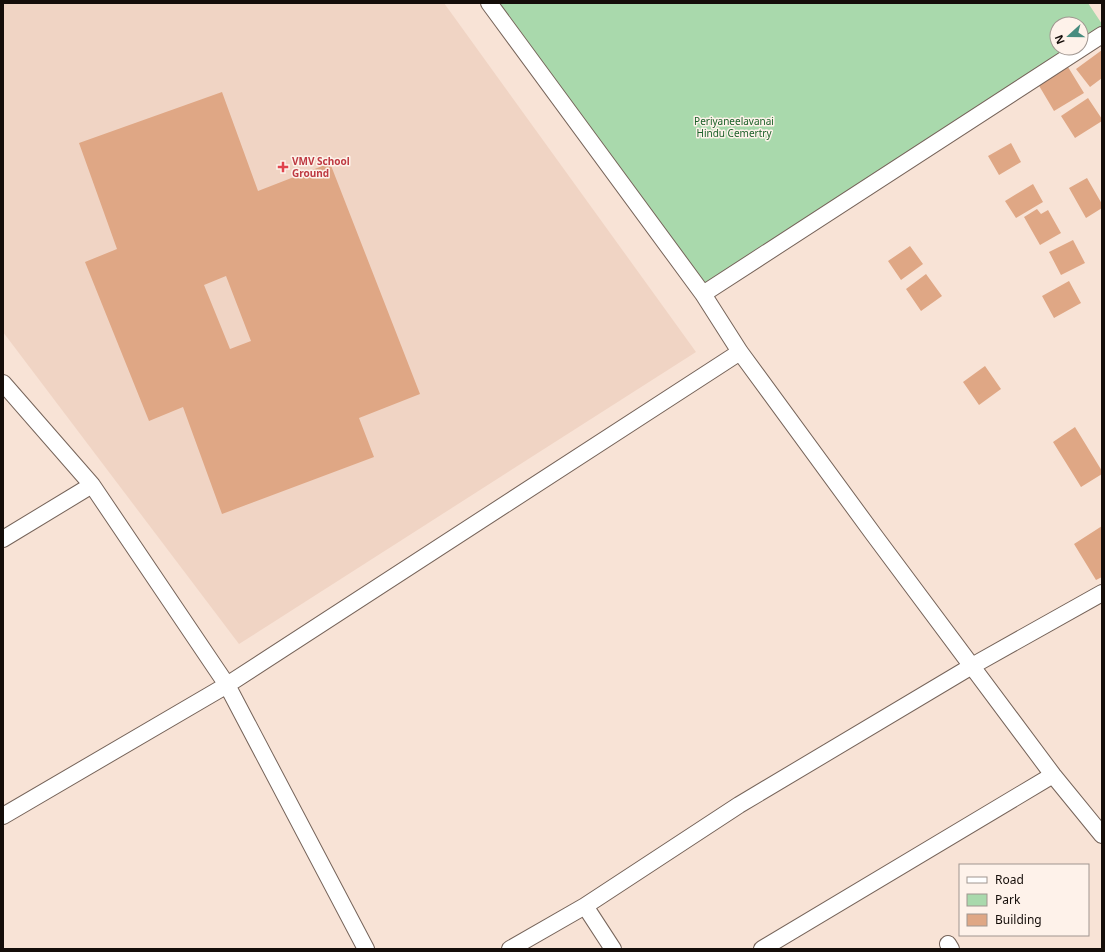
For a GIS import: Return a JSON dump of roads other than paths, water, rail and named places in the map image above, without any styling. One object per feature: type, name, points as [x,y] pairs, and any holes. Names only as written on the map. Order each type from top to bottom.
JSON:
[{"type":"street","points":[[489,3],[703,294],[740,352],[1053,775],[1102,835]]},
{"type":"street","points":[[703,294],[1102,35]]},
{"type":"street","points":[[3,816],[227,685],[740,352]]},
{"type":"street","points":[[3,383],[92,486],[227,685],[366,949]]},
{"type":"street","points":[[3,539],[92,486]]},
{"type":"street","points":[[510,949],[585,906],[739,805],[972,666],[1102,593]]},
{"type":"street","points":[[762,949],[1053,775]]},
{"type":"street","points":[[585,906],[614,949]]},
{"type":"place","name":"VMV School Ground","points":[[283,167]]},
{"type":"park label","name":"Periyaneelavanai Hindu Cemertry","points":[[734,126]]}]
